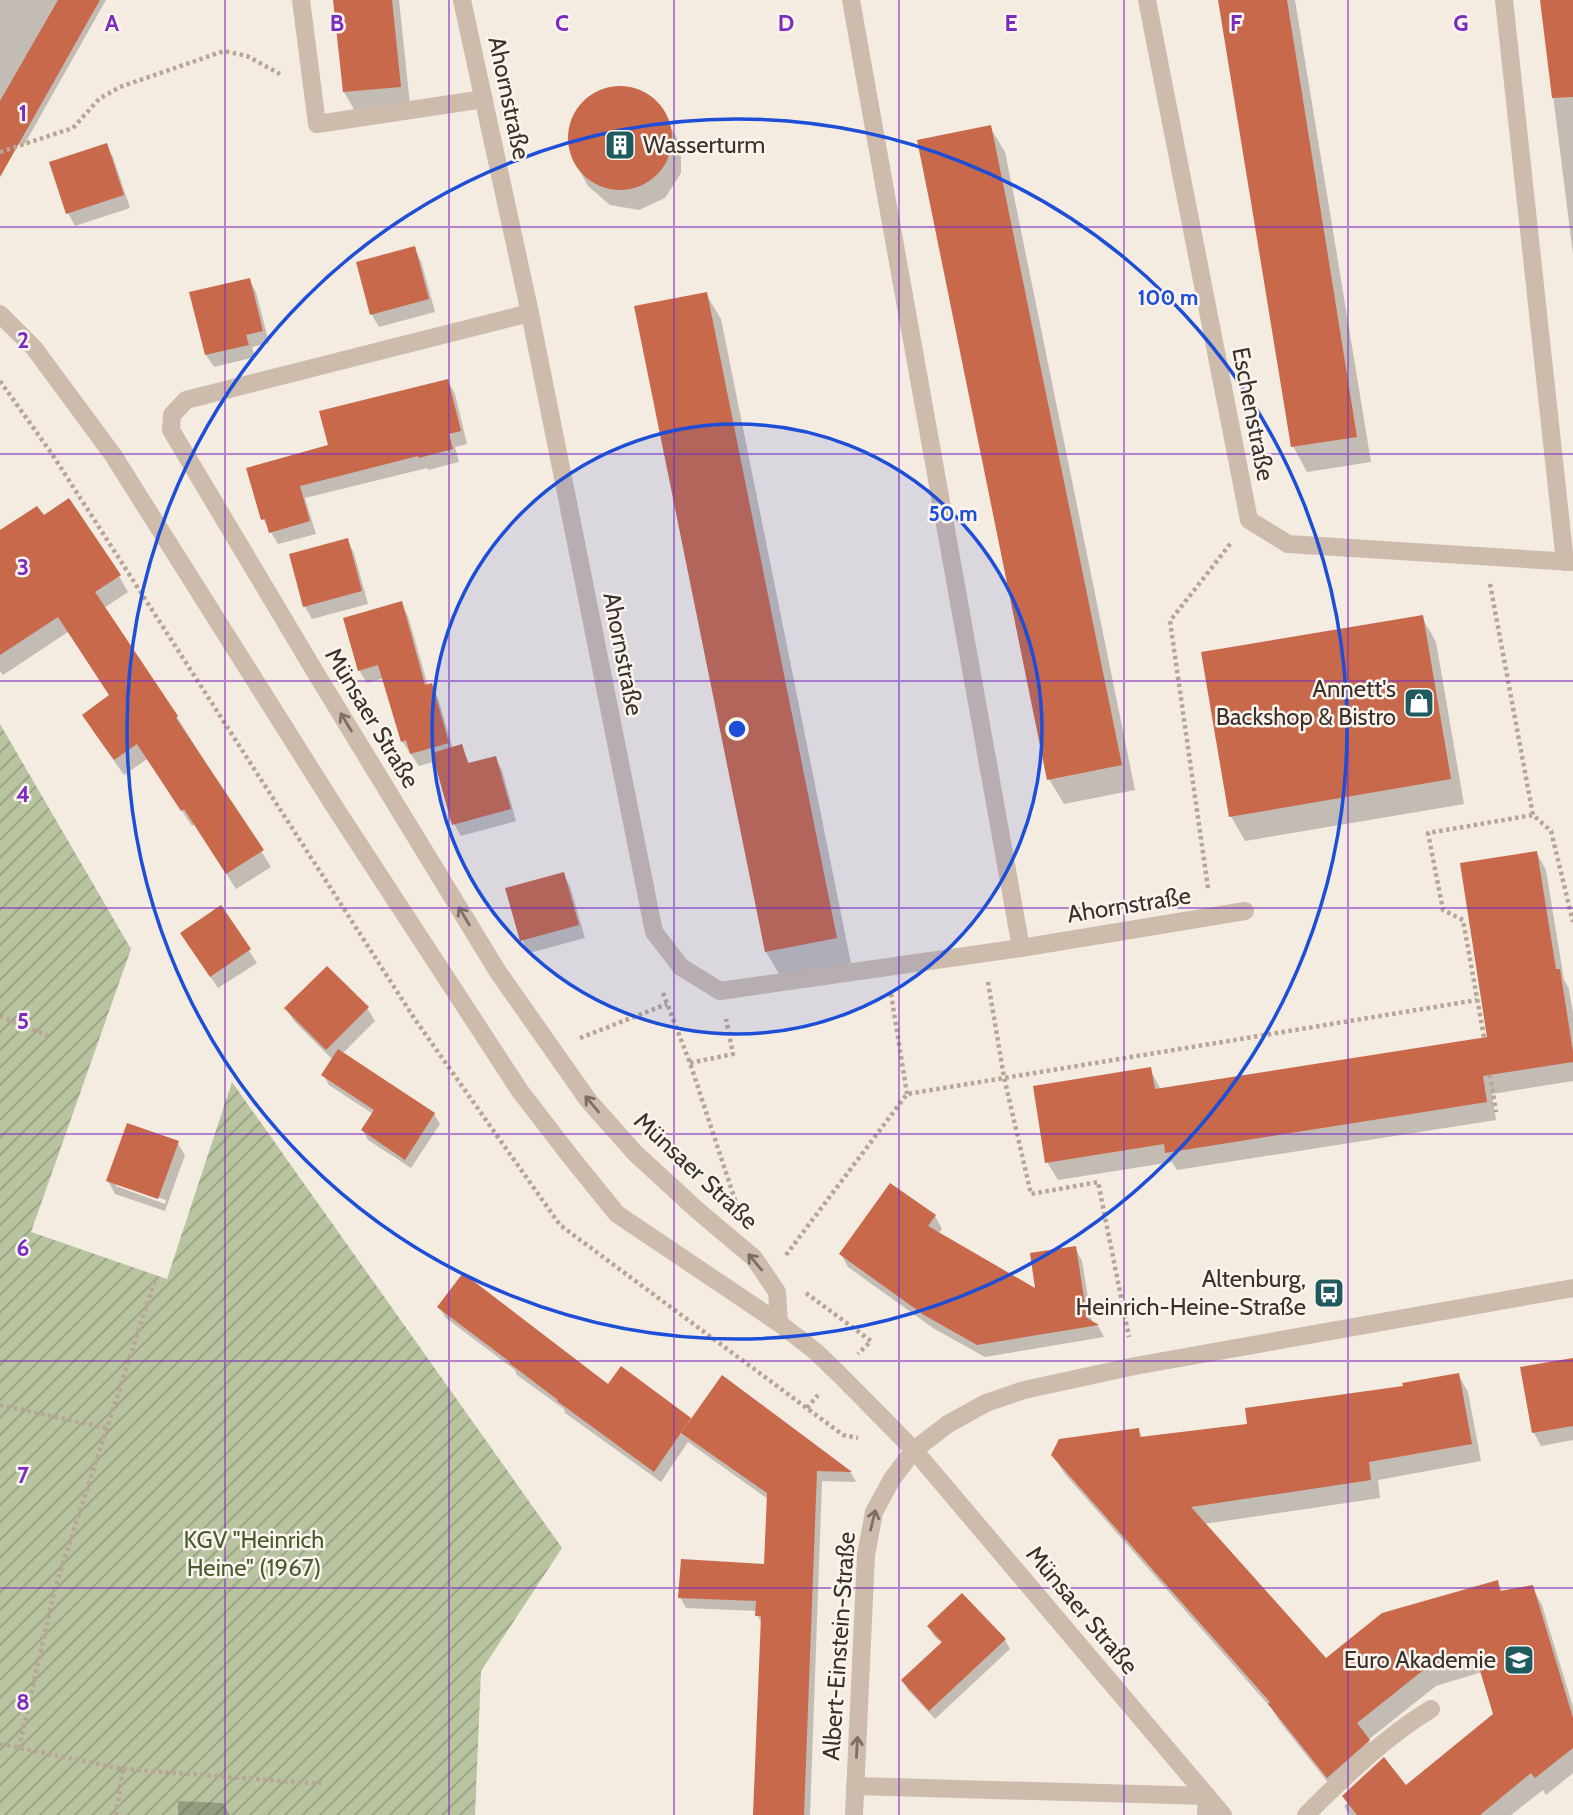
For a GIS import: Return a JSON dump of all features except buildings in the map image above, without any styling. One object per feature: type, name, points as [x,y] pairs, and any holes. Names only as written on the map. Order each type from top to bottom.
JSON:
[{"type":"street","points":[[301,0],[317,124],[484,99]]},
{"type":"street","name":"Ahornstraße","points":[[463,0],[530,313],[654,932],[681,967],[720,991],[1021,948],[1245,911]]},
{"type":"street","points":[[851,0],[1021,948]]},
{"type":"street","name":"Eschenstraße","points":[[1147,0],[1249,520],[1288,544],[1569,562],[1504,0]]},
{"type":"street","name":"Münsaer Straße","points":[[530,313],[186,400],[172,415],[171,430],[498,972],[588,1100],[635,1153],[754,1258],[777,1292],[779,1323]]},
{"type":"street","name":"Münsaer Straße","points":[[0,314],[34,348],[113,455],[334,806],[520,1091],[617,1214],[779,1323],[831,1366],[914,1450],[1223,1815]]},
{"type":"street","name":"Albert-Einstein-Straße","points":[[854,1815],[866,1555],[874,1512],[891,1479],[914,1450],[948,1424],[986,1403],[1024,1390],[1135,1366],[1573,1288]]},
{"type":"street","points":[[1306,1815],[1405,1725],[1431,1709]]},
{"type":"street","points":[[855,1786],[1207,1796],[1206,1815]]},
{"type":"path","points":[[0,152],[73,128],[99,99],[120,87],[224,51],[247,56],[312,92]]},
{"type":"path","points":[[1212,916],[1170,621],[1249,520]]},
{"type":"path","points":[[1485,556],[1533,815],[1551,831],[1573,922]]},
{"type":"path","points":[[1484,1037],[1463,920],[1443,909],[1428,834],[1533,815]]},
{"type":"path","points":[[984,953],[1004,1077],[1031,1194],[1098,1182],[1135,1366]]},
{"type":"path","points":[[887,967],[907,1094]]},
{"type":"path","points":[[690,1063],[733,1054],[720,991]]},
{"type":"path","points":[[663,992],[737,1204]]},
{"type":"path","points":[[783,1259],[907,1094],[1477,1000]]},
{"type":"path","points":[[552,1049],[667,1004]]},
{"type":"path","points":[[0,1016],[48,1036]]},
{"type":"path","points":[[1490,1075],[1496,1112]]},
{"type":"path","points":[[19,1748],[55,1588],[155,1280]]},
{"type":"path","points":[[0,1405],[107,1428]]},
{"type":"path","points":[[0,1744],[123,1769],[321,1784]]},
{"type":"path","points":[[116,1815],[123,1769]]},
{"type":"green space","name":"KGV \"Heinrich Heine\" (1967)","points":[[0,724],[131,949],[31,1232],[167,1279],[232,1082],[562,1548],[481,1671],[475,1815],[0,1815]]},
{"type":"place","name":"Wasserturm","points":[[620,145]]},
{"type":"place","name":"Annett's Backshop & Bistro","points":[[1419,703]]},
{"type":"place","name":"Altenburg, Heinrich-Heine-Straße","points":[[1329,1293]]},
{"type":"place","name":"Euro Akademie","points":[[1519,1660]]}]
